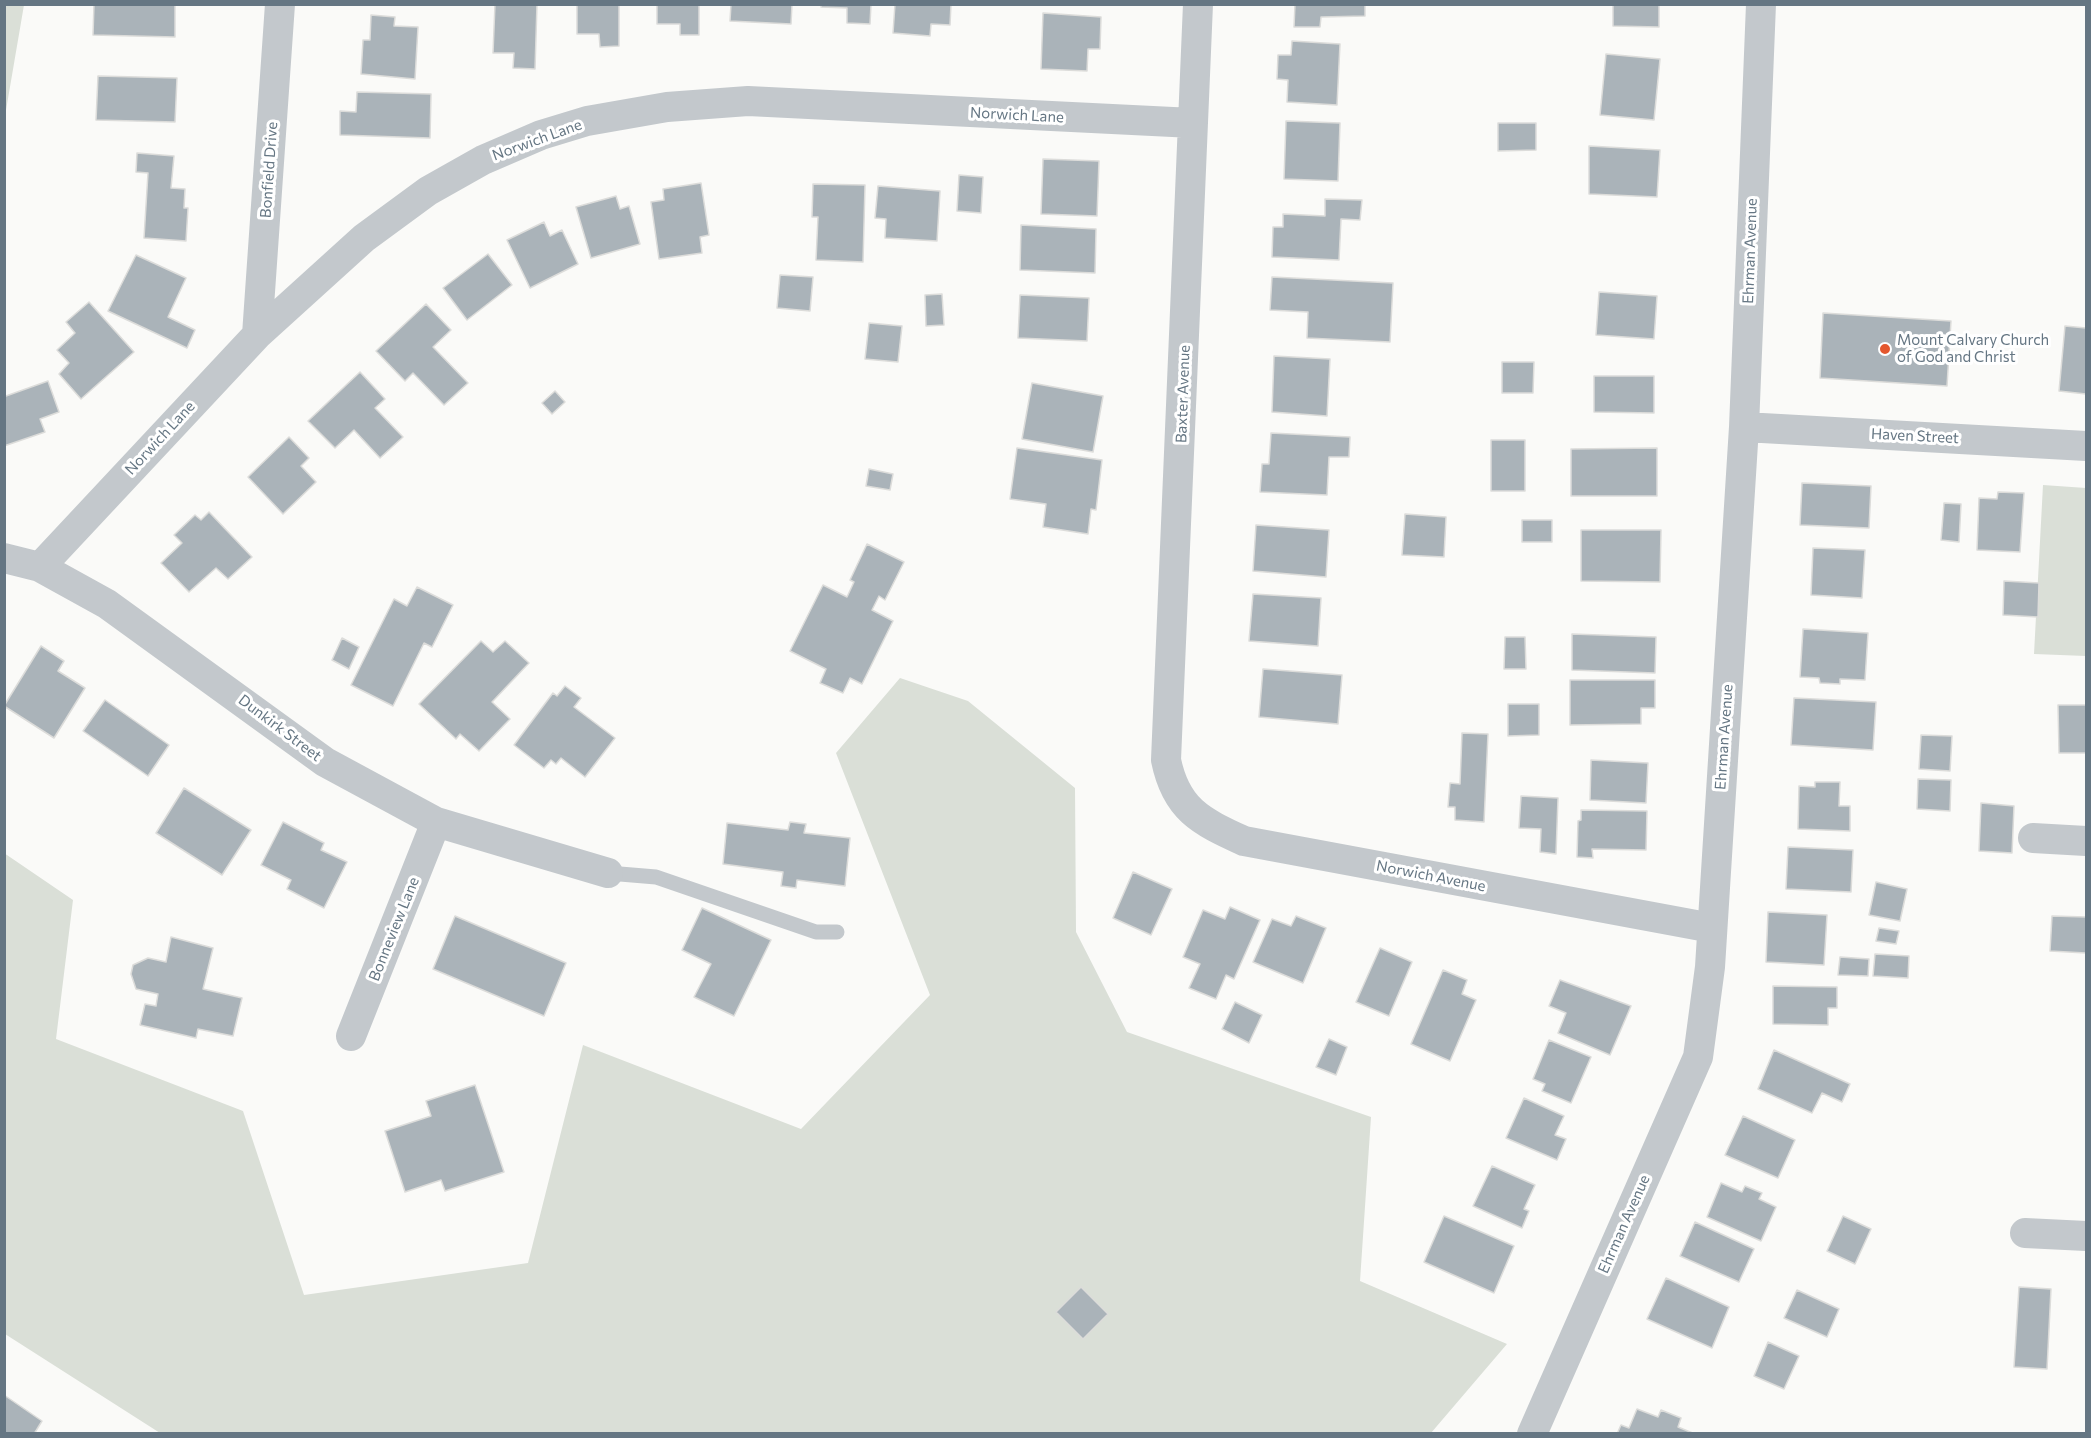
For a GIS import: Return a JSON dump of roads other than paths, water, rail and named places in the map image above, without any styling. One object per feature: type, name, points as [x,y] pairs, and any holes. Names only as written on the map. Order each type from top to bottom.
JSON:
[{"type":"street","name":"Bonfield Drive","points":[[257,334],[280,4]]},
{"type":"street","name":"Baxter Avenue","points":[[1171,784],[1166,760],[1198,4]]},
{"type":"street","name":"Ehrman Avenue","points":[[1532,1434],[1698,1057],[1710,967],[1744,427],[1761,4]]},
{"type":"street","name":"Norwich Lane","points":[[40,567],[257,334],[364,238],[428,191],[483,160],[541,135],[587,121],[667,106],[748,102],[1192,123]]},
{"type":"street","name":"Haven Street","points":[[1744,427],[2086,446]]},
{"type":"street","name":"Dunkirk Street","points":[[4,558],[40,567],[107,604],[326,762],[436,822],[608,873]]},
{"type":"street","name":"Norwich Avenue","points":[[1171,784],[1183,803],[1211,826],[1244,841],[1712,928]]},
{"type":"street","name":"Bonneview Lane","points":[[351,1036],[436,822]]},
{"type":"street","points":[[2033,838],[2086,842]]},
{"type":"street","points":[[2025,1233],[2086,1236]]},
{"type":"lane","points":[[608,873],[656,878],[816,932],[837,932]]},
{"type":"place","name":"Mount Calvary Church of God and Christ","points":[[1885,349]]}]
